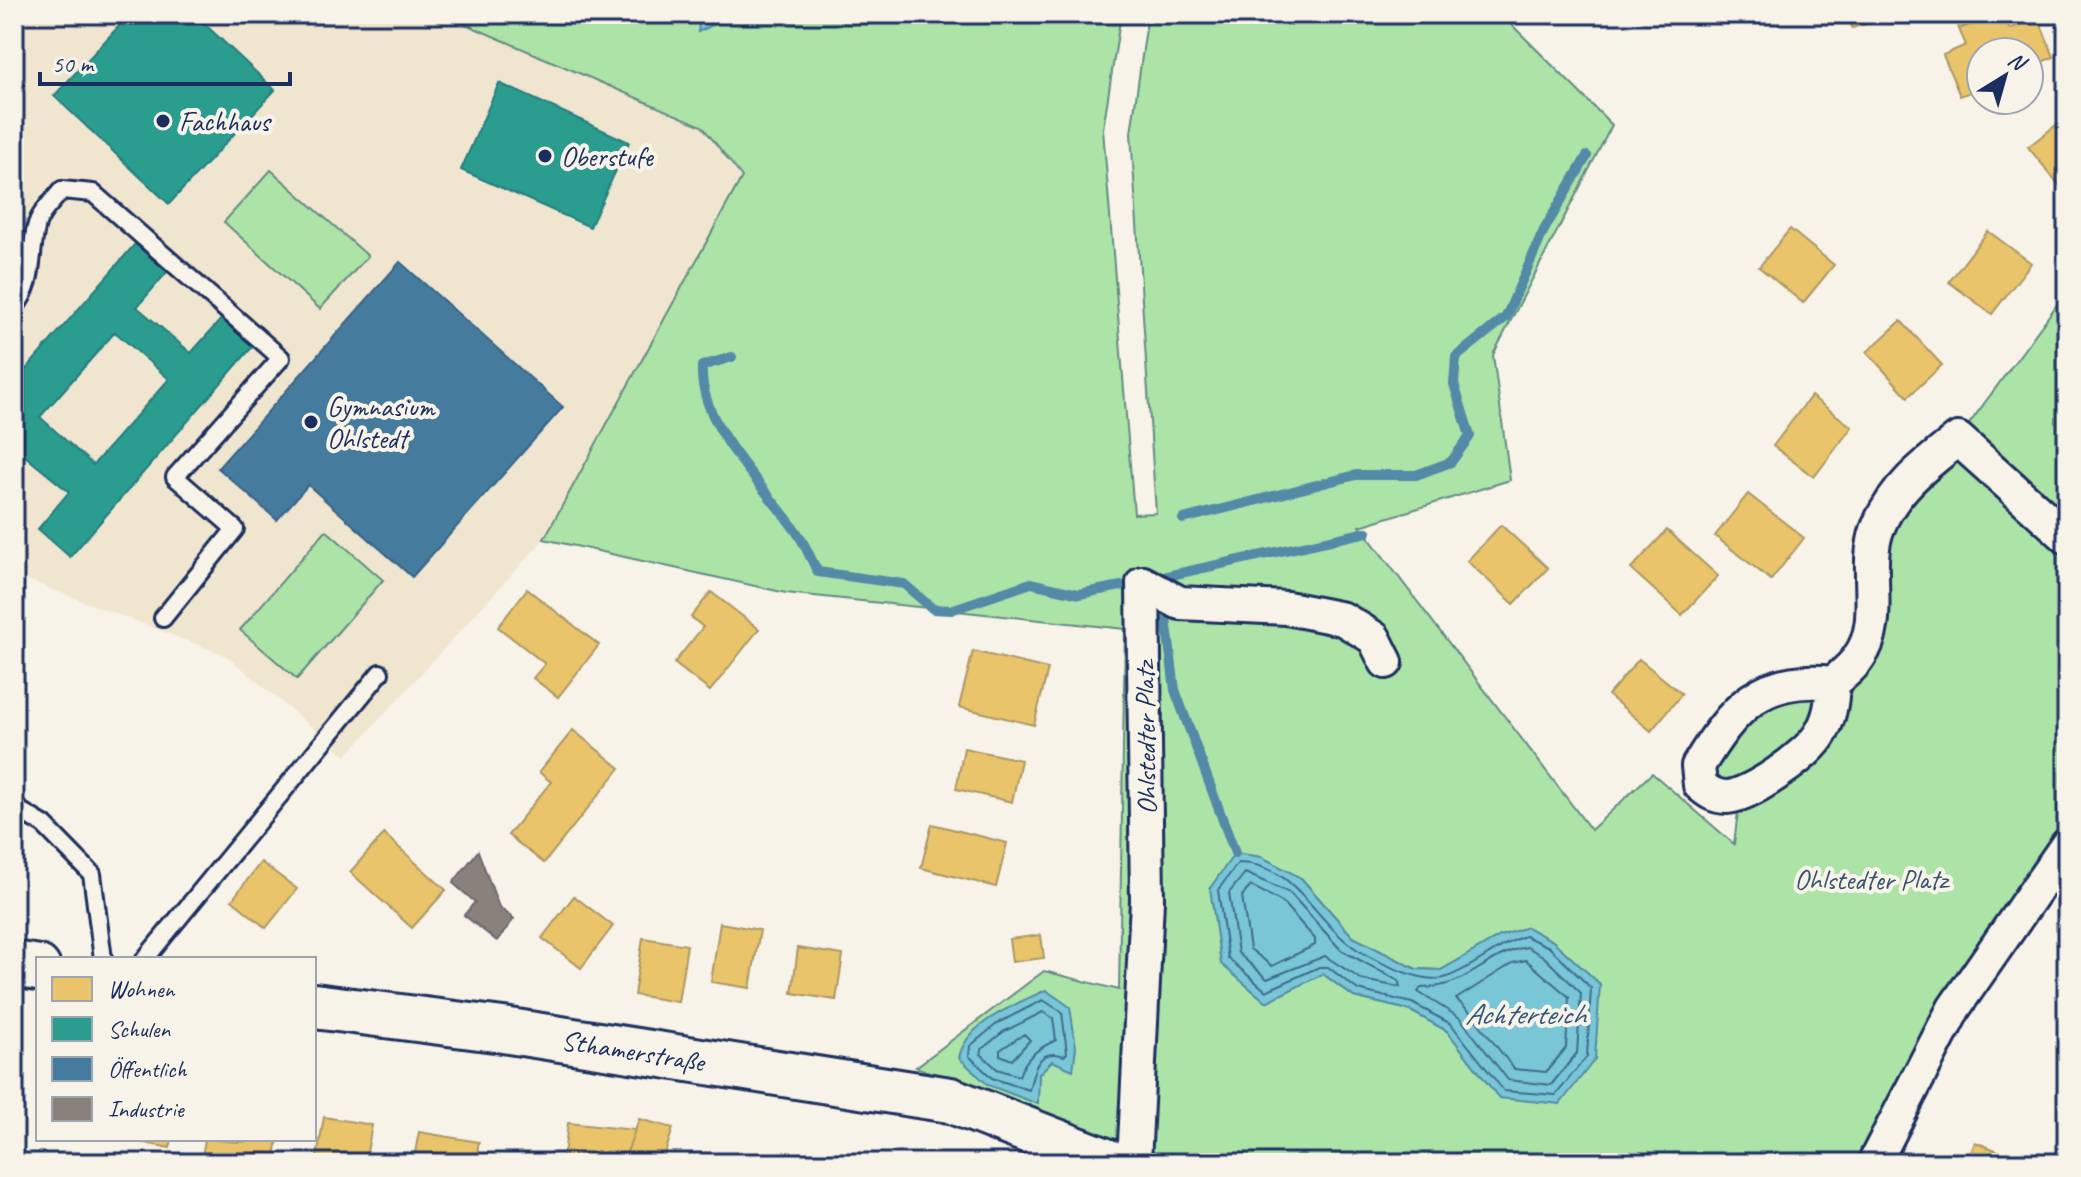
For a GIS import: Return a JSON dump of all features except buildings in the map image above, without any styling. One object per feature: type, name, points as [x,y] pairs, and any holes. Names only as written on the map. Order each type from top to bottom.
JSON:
[{"type":"street","points":[[1833,683],[1860,657],[1869,638],[1870,582],[1876,533],[1886,509],[1915,474],[1958,439],[2067,537]]},
{"type":"street","name":"Ohlstedter Platz","points":[[1134,1163],[1147,901],[1143,583],[1180,603],[1287,608],[1343,619],[1374,638],[1386,662]]},
{"type":"street","points":[[1874,1163],[1954,1008],[2067,845]]},
{"type":"street","points":[[14,964],[36,968]]},
{"type":"street","name":"Sthamerstraße","points":[[316,1006],[503,1030],[950,1100],[1054,1153]]},
{"type":"street","points":[[1054,1153],[1111,1163]]},
{"type":"lane","points":[[14,308],[25,294],[36,229],[44,212],[62,190],[93,193],[281,358],[175,477],[235,529],[163,618]]},
{"type":"lane","points":[[147,957],[380,673]]},
{"type":"lane","points":[[14,807],[44,825],[92,874],[103,957]]},
{"type":"shaded area","name":"Gymnasium Ohlstedt","points":[[14,14],[442,14],[702,126],[742,177],[544,539],[346,756],[227,656],[14,575]]},
{"type":"green space","points":[[442,14],[1121,14],[1103,129],[1134,514],[1156,513],[1131,133],[1148,14],[1501,14],[1612,125],[1493,355],[1510,480],[1360,526],[1591,830],[1652,773],[1734,844],[1740,795],[1700,785],[1746,701],[1860,657],[1876,533],[1958,439],[2067,291],[2067,845],[1874,1163],[1160,1163],[916,1067],[1044,971],[1119,990],[1125,629],[786,593],[544,539],[742,177],[702,126]],"holes":[[[1301,878],[1353,937],[1416,969],[1441,970],[1471,954],[1499,1098],[1447,1031],[1409,1010],[1354,997],[1323,974]]]},
{"type":"green space","points":[[271,170],[368,256],[320,309],[224,222]]},
{"type":"green space","points":[[326,530],[383,580],[297,679],[240,630]]},
{"type":"water","points":[[700,14],[736,14],[698,32]]},
{"type":"water","name":"Achterteich","points":[[1235,853],[1262,857],[1301,878],[1353,937],[1416,969],[1441,970],[1500,936],[1527,927],[1553,941],[1600,984],[1595,1059],[1560,1104],[1499,1098],[1447,1031],[1409,1010],[1354,997],[1323,974],[1266,1002],[1221,964],[1210,888]]},
{"type":"water","points":[[1046,990],[1070,1007],[1076,1047],[1073,1070],[1052,1061],[1039,1074],[1038,1104],[988,1085],[959,1058],[963,1045],[981,1025]]},
{"type":"waterway","points":[[1183,519],[1356,475],[1416,475],[1451,462],[1470,436],[1454,384],[1456,357],[1506,317],[1544,230],[1587,156]]},
{"type":"waterway","points":[[732,357],[702,366],[704,389],[711,411],[737,455],[798,534],[818,572],[904,584],[933,609],[951,610],[1031,583],[1079,594],[1121,586]]},
{"type":"waterway","points":[[1167,576],[1367,532]]},
{"type":"waterway","points":[[1166,618],[1175,690],[1235,853]]},
{"type":"place","name":"Fachhaus","points":[[163,121]]},
{"type":"place","name":"Oberstufe","points":[[545,156]]},
{"type":"place","name":"Gymnasium Ohlstedt","points":[[311,422]]}]
